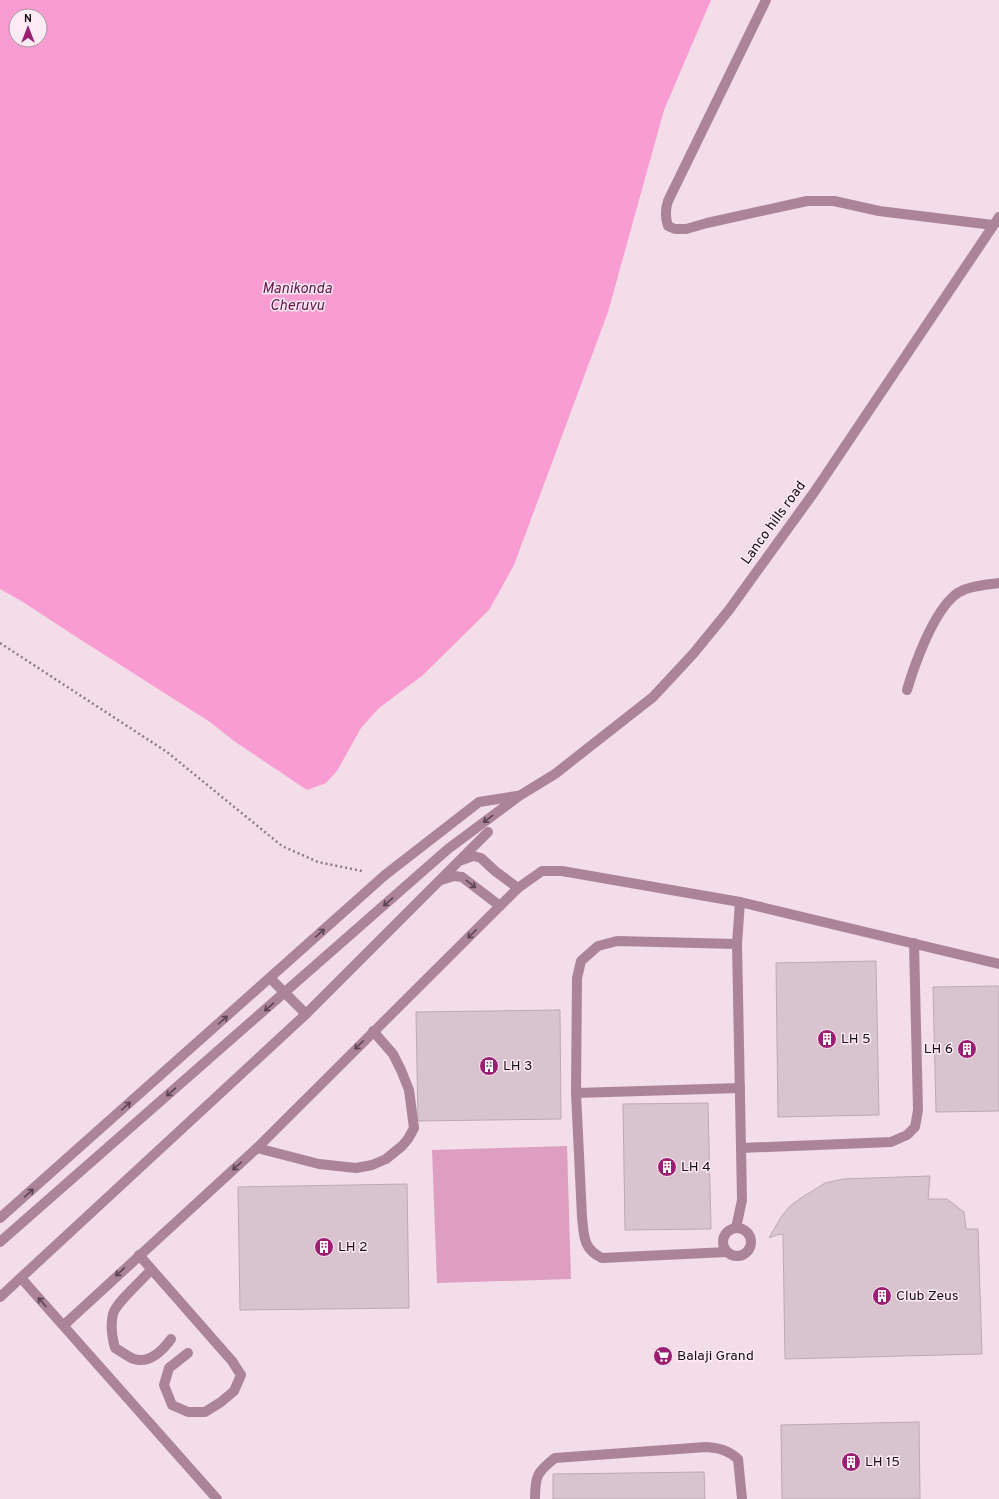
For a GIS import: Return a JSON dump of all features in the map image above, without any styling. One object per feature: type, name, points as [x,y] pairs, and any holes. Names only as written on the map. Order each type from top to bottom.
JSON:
[{"type":"street","points":[[766,0],[668,200],[665,211],[665,219],[668,226],[675,229],[686,230],[707,223],[807,200],[834,200],[879,211],[996,221]]},
{"type":"street","name":"Lanco hills road","points":[[0,1242],[285,994],[448,849],[519,796],[555,774],[653,697],[693,654],[729,610],[815,491],[996,221]]},
{"type":"street","points":[[907,690],[914,665],[941,611],[956,594],[978,585],[999,583]]},
{"type":"street","points":[[0,1218],[385,875],[479,802],[519,796]]},
{"type":"street","points":[[0,1297],[306,1014],[488,832]]},
{"type":"street","points":[[460,860],[473,856],[481,858],[495,871],[518,888]]},
{"type":"street","points":[[64,1325],[257,1148],[518,888],[542,871],[552,870],[740,902],[999,964]]},
{"type":"street","points":[[439,880],[454,876],[462,877],[500,906]]},
{"type":"street","points":[[736,1228],[742,1200],[737,944],[740,902]]},
{"type":"street","points":[[727,1252],[602,1258],[593,1254],[588,1246],[584,1236],[582,1217],[576,1093],[577,978],[581,961],[598,946],[617,941],[737,944]]},
{"type":"street","points":[[741,1148],[891,1142],[907,1135],[915,1127],[918,1110],[914,943]]},
{"type":"street","points":[[270,978],[306,1014]]},
{"type":"street","points":[[257,1148],[319,1164],[356,1168],[372,1166],[386,1159],[402,1146],[414,1128],[409,1090],[393,1054],[373,1031]]},
{"type":"street","points":[[576,1093],[740,1088]]},
{"type":"street","points":[[736,1228],[746,1230],[752,1243],[748,1251],[740,1256],[731,1255],[727,1252],[723,1244],[723,1239],[728,1232],[736,1228]]},
{"type":"street","points":[[139,1255],[232,1361],[241,1375],[234,1391],[206,1412],[188,1412],[172,1405],[164,1385],[170,1368],[188,1353]]},
{"type":"street","points":[[152,1270],[130,1290],[113,1313],[111,1334],[115,1348],[135,1359],[148,1360],[164,1349],[171,1339]]},
{"type":"street","points":[[21,1278],[217,1499]]},
{"type":"street","points":[[535,1499],[535,1485],[539,1471],[555,1458],[706,1447],[731,1452],[738,1459],[742,1499]]},
{"type":"path","points":[[0,643],[167,752],[282,846],[318,862],[385,875]]},
{"type":"shaded area","points":[[567,1146],[571,1279],[437,1283],[432,1150]]},
{"type":"water","name":"Manikonda Cheruvu","points":[[0,0],[711,0],[664,110],[608,312],[514,565],[489,610],[423,675],[379,708],[361,728],[337,771],[326,783],[307,790],[234,741],[210,722],[23,602],[0,589]]},
{"type":"building","name":"LH 5","points":[[876,961],[879,1115],[778,1117],[776,963]]},
{"type":"building","name":"LH 6","points":[[999,986],[999,1111],[936,1112],[933,987]]},
{"type":"building","name":"LH 3","points":[[560,1010],[561,1119],[418,1121],[416,1012]]},
{"type":"building","name":"LH 4","points":[[708,1103],[711,1229],[625,1230],[623,1104]]},
{"type":"building","name":"Club Zeus","points":[[930,1176],[928,1199],[947,1199],[964,1212],[966,1229],[978,1229],[982,1354],[785,1359],[783,1234],[769,1238],[781,1217],[790,1206],[825,1183],[843,1179]]},
{"type":"building","name":"LH 2","points":[[407,1184],[409,1308],[240,1310],[238,1187]]},
{"type":"building","name":"LH 15","points":[[919,1422],[920,1499],[782,1499],[781,1425]]},
{"type":"building","points":[[704,1472],[705,1499],[553,1499],[553,1474]]},
{"type":"place","name":"LH 5","points":[[827,1039]]},
{"type":"place","name":"LH 6","points":[[967,1049]]},
{"type":"place","name":"LH 3","points":[[489,1066]]},
{"type":"place","name":"LH 4","points":[[667,1167]]},
{"type":"place","name":"LH 2","points":[[324,1247]]},
{"type":"place","name":"Club Zeus","points":[[882,1296]]},
{"type":"place","name":"Balaji Grand","points":[[663,1356]]},
{"type":"place","name":"LH 15","points":[[851,1462]]}]
